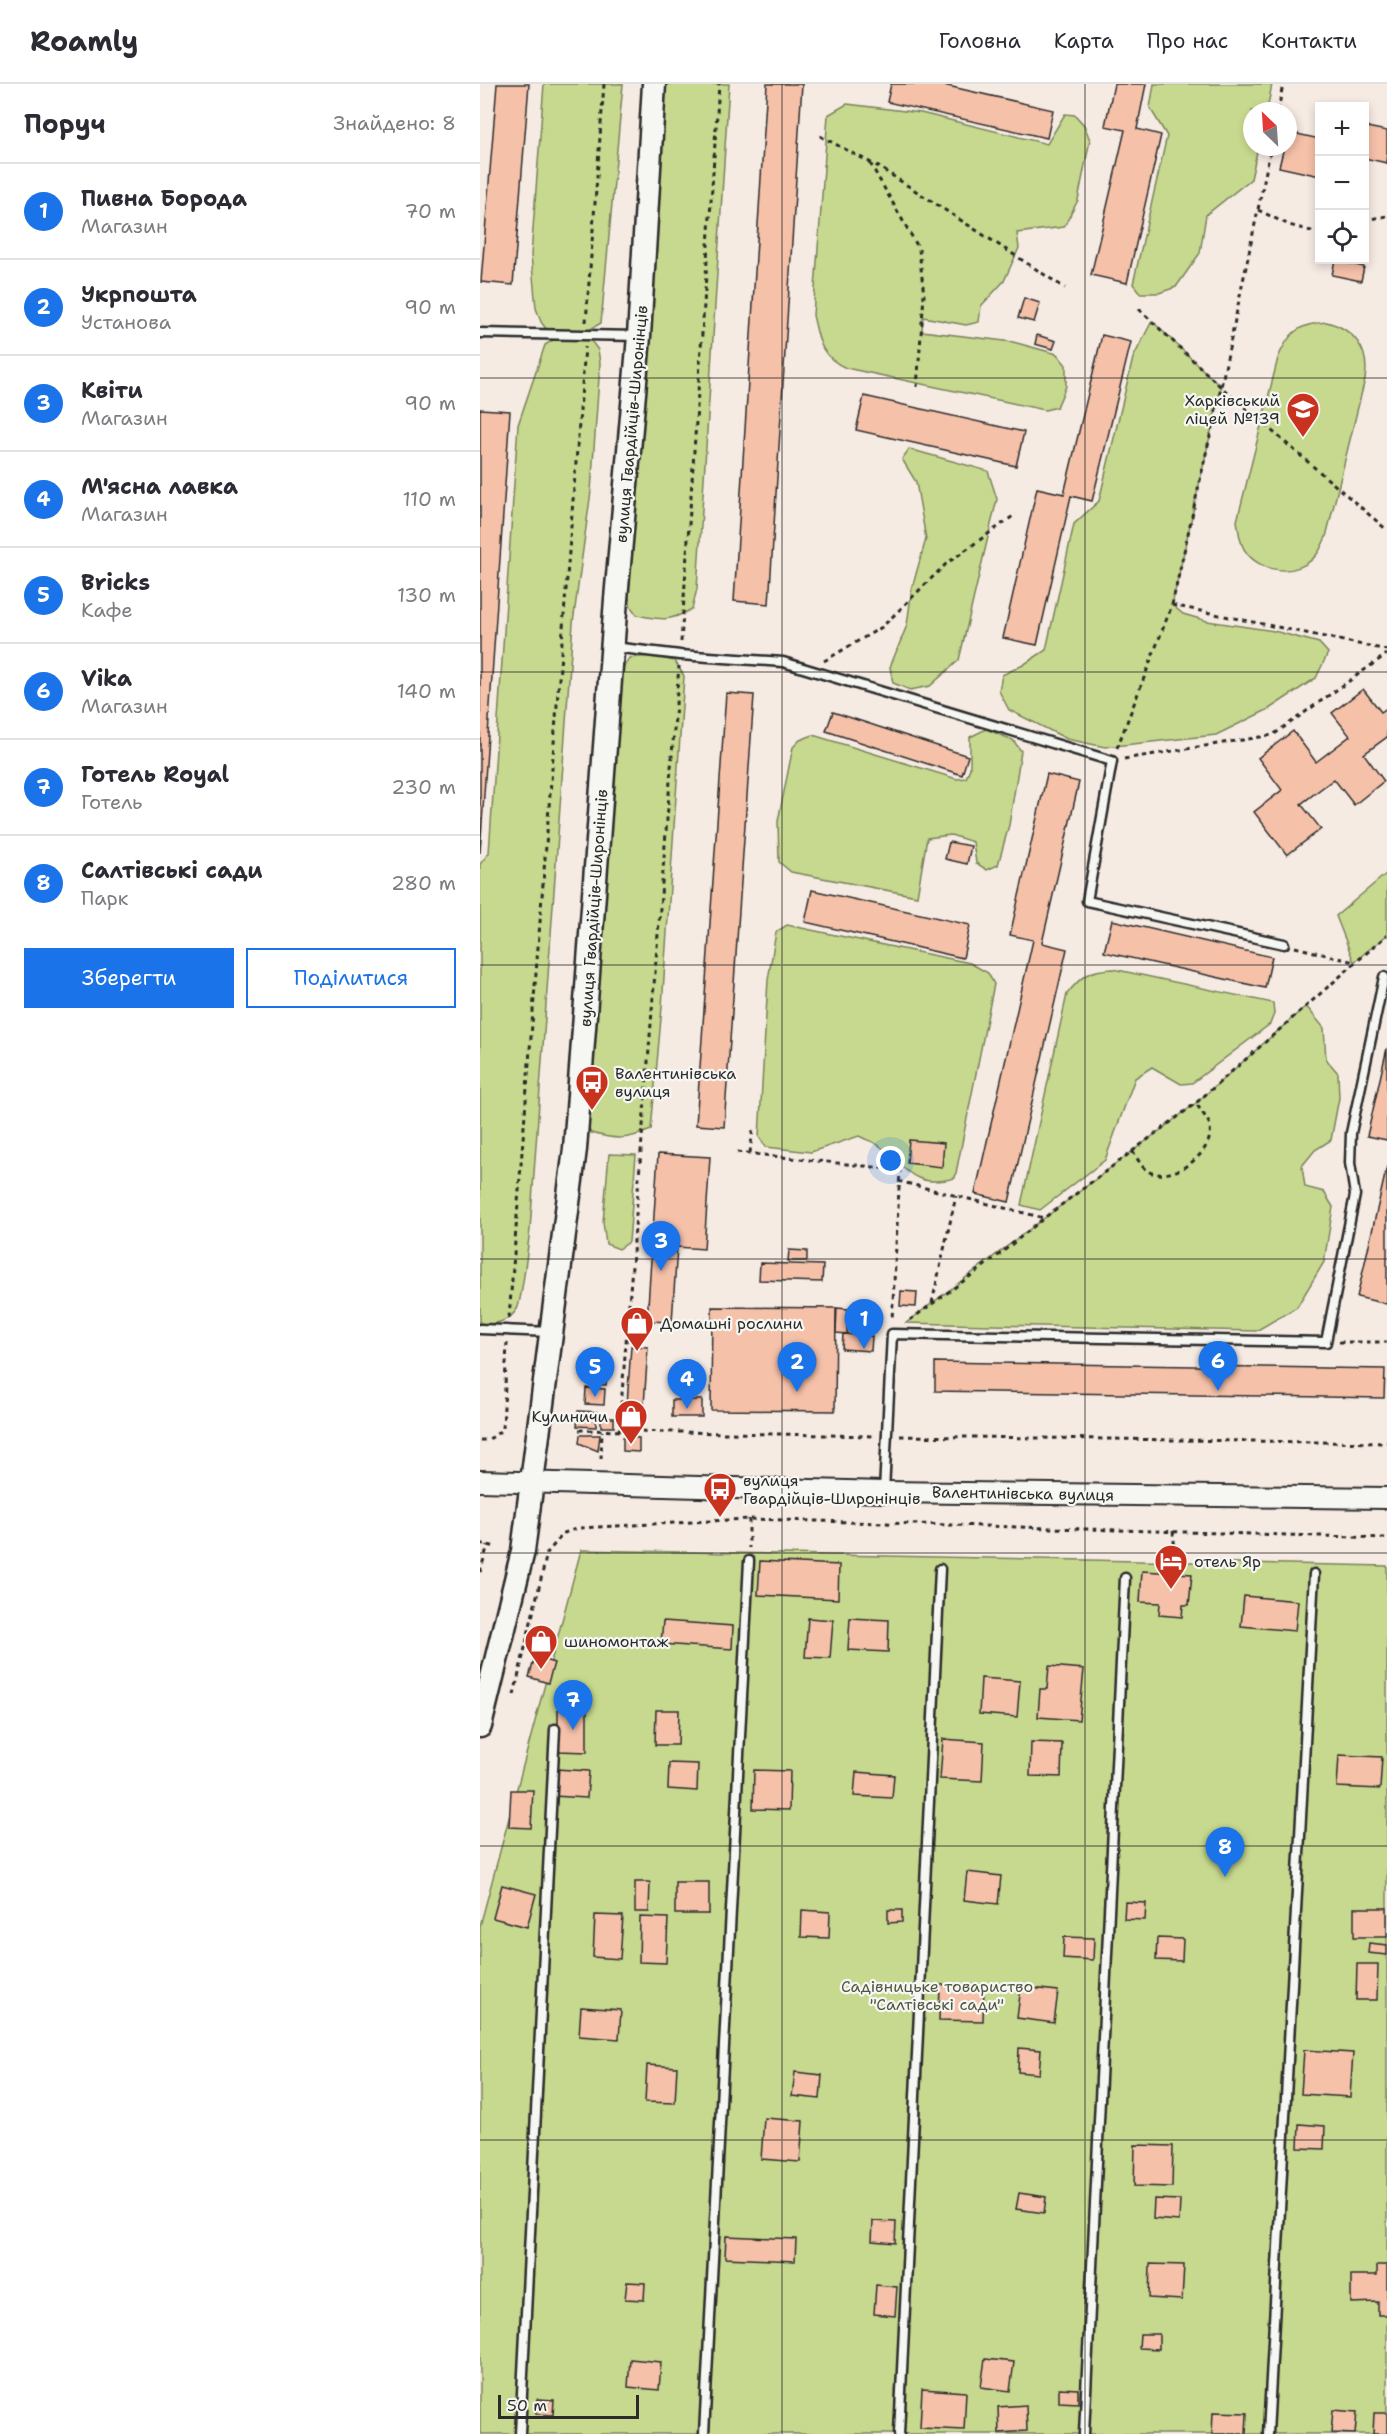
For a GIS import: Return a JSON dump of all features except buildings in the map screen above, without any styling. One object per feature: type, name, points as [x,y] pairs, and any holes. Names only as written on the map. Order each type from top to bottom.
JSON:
[{"type":"main road","name":"вулиця Гвардійців-Широнінців","points":[[480,1726],[524,1551],[575,1149],[639,336],[654,84]]},
{"type":"street","name":"Валентинівська вулиця","points":[[480,1481],[884,1492],[1387,1498]]},
{"type":"lane","points":[[480,333],[639,336]]},
{"type":"lane","points":[[613,647],[680,655],[783,662],[1112,761],[1087,901],[1284,944]]},
{"type":"lane","points":[[884,1492],[892,1334],[1326,1342],[1355,1195],[1350,1163],[1351,1133],[1384,977]]},
{"type":"lane","points":[[480,1329],[551,1332]]},
{"type":"lane","points":[[704,2434],[749,1561]]},
{"type":"lane","points":[[899,2434],[939,1569]]},
{"type":"lane","points":[[1268,2434],[1314,1574]]},
{"type":"lane","points":[[1084,2434],[1125,1578]]},
{"type":"lane","points":[[520,2434],[555,1729]]},
{"type":"path","points":[[480,1440],[495,1436],[503,1428],[508,1331],[604,84]]},
{"type":"path","points":[[619,1432],[680,655],[719,84]]},
{"type":"path","points":[[1280,102],[1283,84]]},
{"type":"path","points":[[820,136],[868,161],[1065,288]]},
{"type":"path","points":[[1112,761],[1172,605],[1221,387],[1268,156]]},
{"type":"path","points":[[868,161],[919,249],[924,296],[917,387]]},
{"type":"path","points":[[1258,210],[1289,225],[1315,232]]},
{"type":"path","points":[[1369,219],[1387,216]]},
{"type":"path","points":[[1139,309],[1221,387],[1387,530]]},
{"type":"path","points":[[810,670],[882,627],[946,564],[1017,514]]},
{"type":"path","points":[[1172,605],[1387,652]]},
{"type":"path","points":[[1112,761],[1273,735],[1387,652]]},
{"type":"path","points":[[892,1334],[995,1258],[1196,1103],[1387,935]]},
{"type":"path","points":[[1284,944],[1354,962]]},
{"type":"path","points":[[1132,1151],[1147,1170],[1157,1173],[1173,1172],[1188,1165],[1204,1152],[1210,1136],[1209,1124],[1196,1103]]},
{"type":"path","points":[[750,1153],[753,1128]]},
{"type":"path","points":[[737,1152],[900,1170],[892,1334]]},
{"type":"path","points":[[898,1181],[1044,1218]]},
{"type":"path","points":[[932,1304],[956,1196]]},
{"type":"path","points":[[1326,1342],[1387,1342]]},
{"type":"path","points":[[579,1430],[1387,1443]]},
{"type":"path","points":[[600,1459],[602,1431]]},
{"type":"path","points":[[749,1520],[749,1561]]},
{"type":"path","points":[[514,1695],[547,1553],[564,1533],[578,1528],[749,1520],[1387,1538]]},
{"type":"path","points":[[1173,1531],[1176,1560]]},
{"type":"path","points":[[480,1543],[496,1547]]},
{"type":"path","points":[[480,1572],[488,1545]]},
{"type":"green space","points":[[544,84],[623,84],[601,323],[589,330],[547,330],[536,308],[531,255]]},
{"type":"green space","points":[[658,84],[729,84],[697,589],[692,609],[665,619],[637,615],[631,607],[626,586]]},
{"type":"green space","points":[[1154,84],[1272,84],[1269,102],[1243,102],[1243,156],[1256,156],[1251,179],[1206,215],[1200,253],[1176,287],[1159,293],[1140,293],[1133,284],[1167,136],[1150,108]]},
{"type":"green space","points":[[847,104],[921,113],[1047,144],[1065,114],[1075,115],[1084,125],[1090,140],[1078,200],[1064,227],[1017,233],[1019,248],[1004,281],[981,306],[979,322],[966,325],[923,317],[922,331],[1013,342],[1057,354],[1066,365],[1066,386],[1057,407],[1045,410],[846,368],[826,353],[819,340],[813,315],[828,115]]},
{"type":"green space","points":[[1152,321],[1221,387],[1172,605],[1183,614],[1207,621],[1274,631],[1319,643],[1328,653],[1316,678],[1269,709],[1216,735],[1105,747],[1067,739],[1009,710],[999,691],[1002,675],[1046,650],[1074,524],[1099,501],[1133,358]]},
{"type":"green space","points":[[1327,322],[1345,330],[1358,342],[1365,359],[1365,379],[1326,537],[1321,548],[1309,562],[1300,567],[1290,570],[1269,568],[1259,564],[1244,549],[1237,521],[1278,358],[1286,342],[1296,331],[1302,327]]},
{"type":"green space","points":[[567,337],[589,338],[598,350],[600,363],[591,491],[573,623],[530,1230],[523,1284],[517,1309],[501,1322],[480,1324],[480,864],[489,853],[518,425],[545,345],[553,340]]},
{"type":"green space","points":[[909,449],[988,471],[997,499],[959,660],[930,686],[910,690],[893,683],[890,667],[907,625],[912,588],[926,539],[916,482],[902,459]]},
{"type":"green space","points":[[652,656],[675,661],[684,676],[662,1007],[651,1130],[635,1136],[615,1138],[591,1133],[583,1121],[621,671],[629,658]]},
{"type":"green space","points":[[986,729],[1013,740],[1021,751],[1009,825],[998,865],[987,870],[976,863],[973,842],[951,835],[927,838],[917,896],[791,872],[779,862],[778,821],[793,747],[800,740],[813,735],[957,779],[966,778],[970,768],[970,737]]},
{"type":"green space","points":[[1387,873],[1387,935],[1354,962],[1336,916]]},
{"type":"green space","points":[[787,925],[970,963],[988,973],[994,984],[955,1178],[941,1181],[920,1179],[912,1175],[879,1145],[859,1136],[811,1152],[766,1147],[759,1137],[768,980],[776,932]]},
{"type":"green space","points":[[1113,969],[1273,1003],[1274,1014],[1270,1024],[1192,1083],[1181,1084],[1152,1067],[1135,1078],[1105,1160],[1040,1210],[1021,1205],[1067,994],[1077,982],[1092,972]]},
{"type":"green space","points":[[1306,1006],[1324,1028],[1326,1059],[1338,1073],[1339,1098],[1331,1140],[1315,1150],[1302,1166],[1305,1187],[1324,1192],[1333,1207],[1324,1262],[1297,1307],[1256,1331],[906,1323],[1196,1103]]},
{"type":"green space","points":[[609,1154],[636,1155],[629,1242],[619,1249],[606,1244],[603,1222]]},
{"type":"green space","name":"Садівницьке товариство \"Салтівські сади\"","points":[[581,1550],[1387,1566],[1387,2434],[480,2434],[480,1926]]},
{"type":"place","name":"Харківський ліцей №139","points":[[1303,438]]},
{"type":"place","name":"Валентинівська вулиця","points":[[592,1111]]},
{"type":"place","name":"Квіти","points":[[661,1271]]},
{"type":"place","name":"Пивна Борода","points":[[864,1349]]},
{"type":"place","name":"Домашні рослини","points":[[637,1352]]},
{"type":"place","name":"Vika","points":[[1218,1391]]},
{"type":"place","name":"Укрпошта","points":[[797,1392]]},
{"type":"place","name":"Bricks","points":[[595,1397]]},
{"type":"place","name":"М'ясна лавка","points":[[687,1409]]},
{"type":"place","name":"Кулиничи","points":[[631,1445]]},
{"type":"place","name":"вулиця Гвардійців-Широнінців","points":[[720,1518]]},
{"type":"place","name":"отель Яр","points":[[1171,1590]]},
{"type":"place","name":"шиномонтаж","points":[[541,1670]]},
{"type":"place","name":"Готель Royal","points":[[573,1730]]},
{"type":"place","name":"Салтівські сади","points":[[1225,1877]]}]
